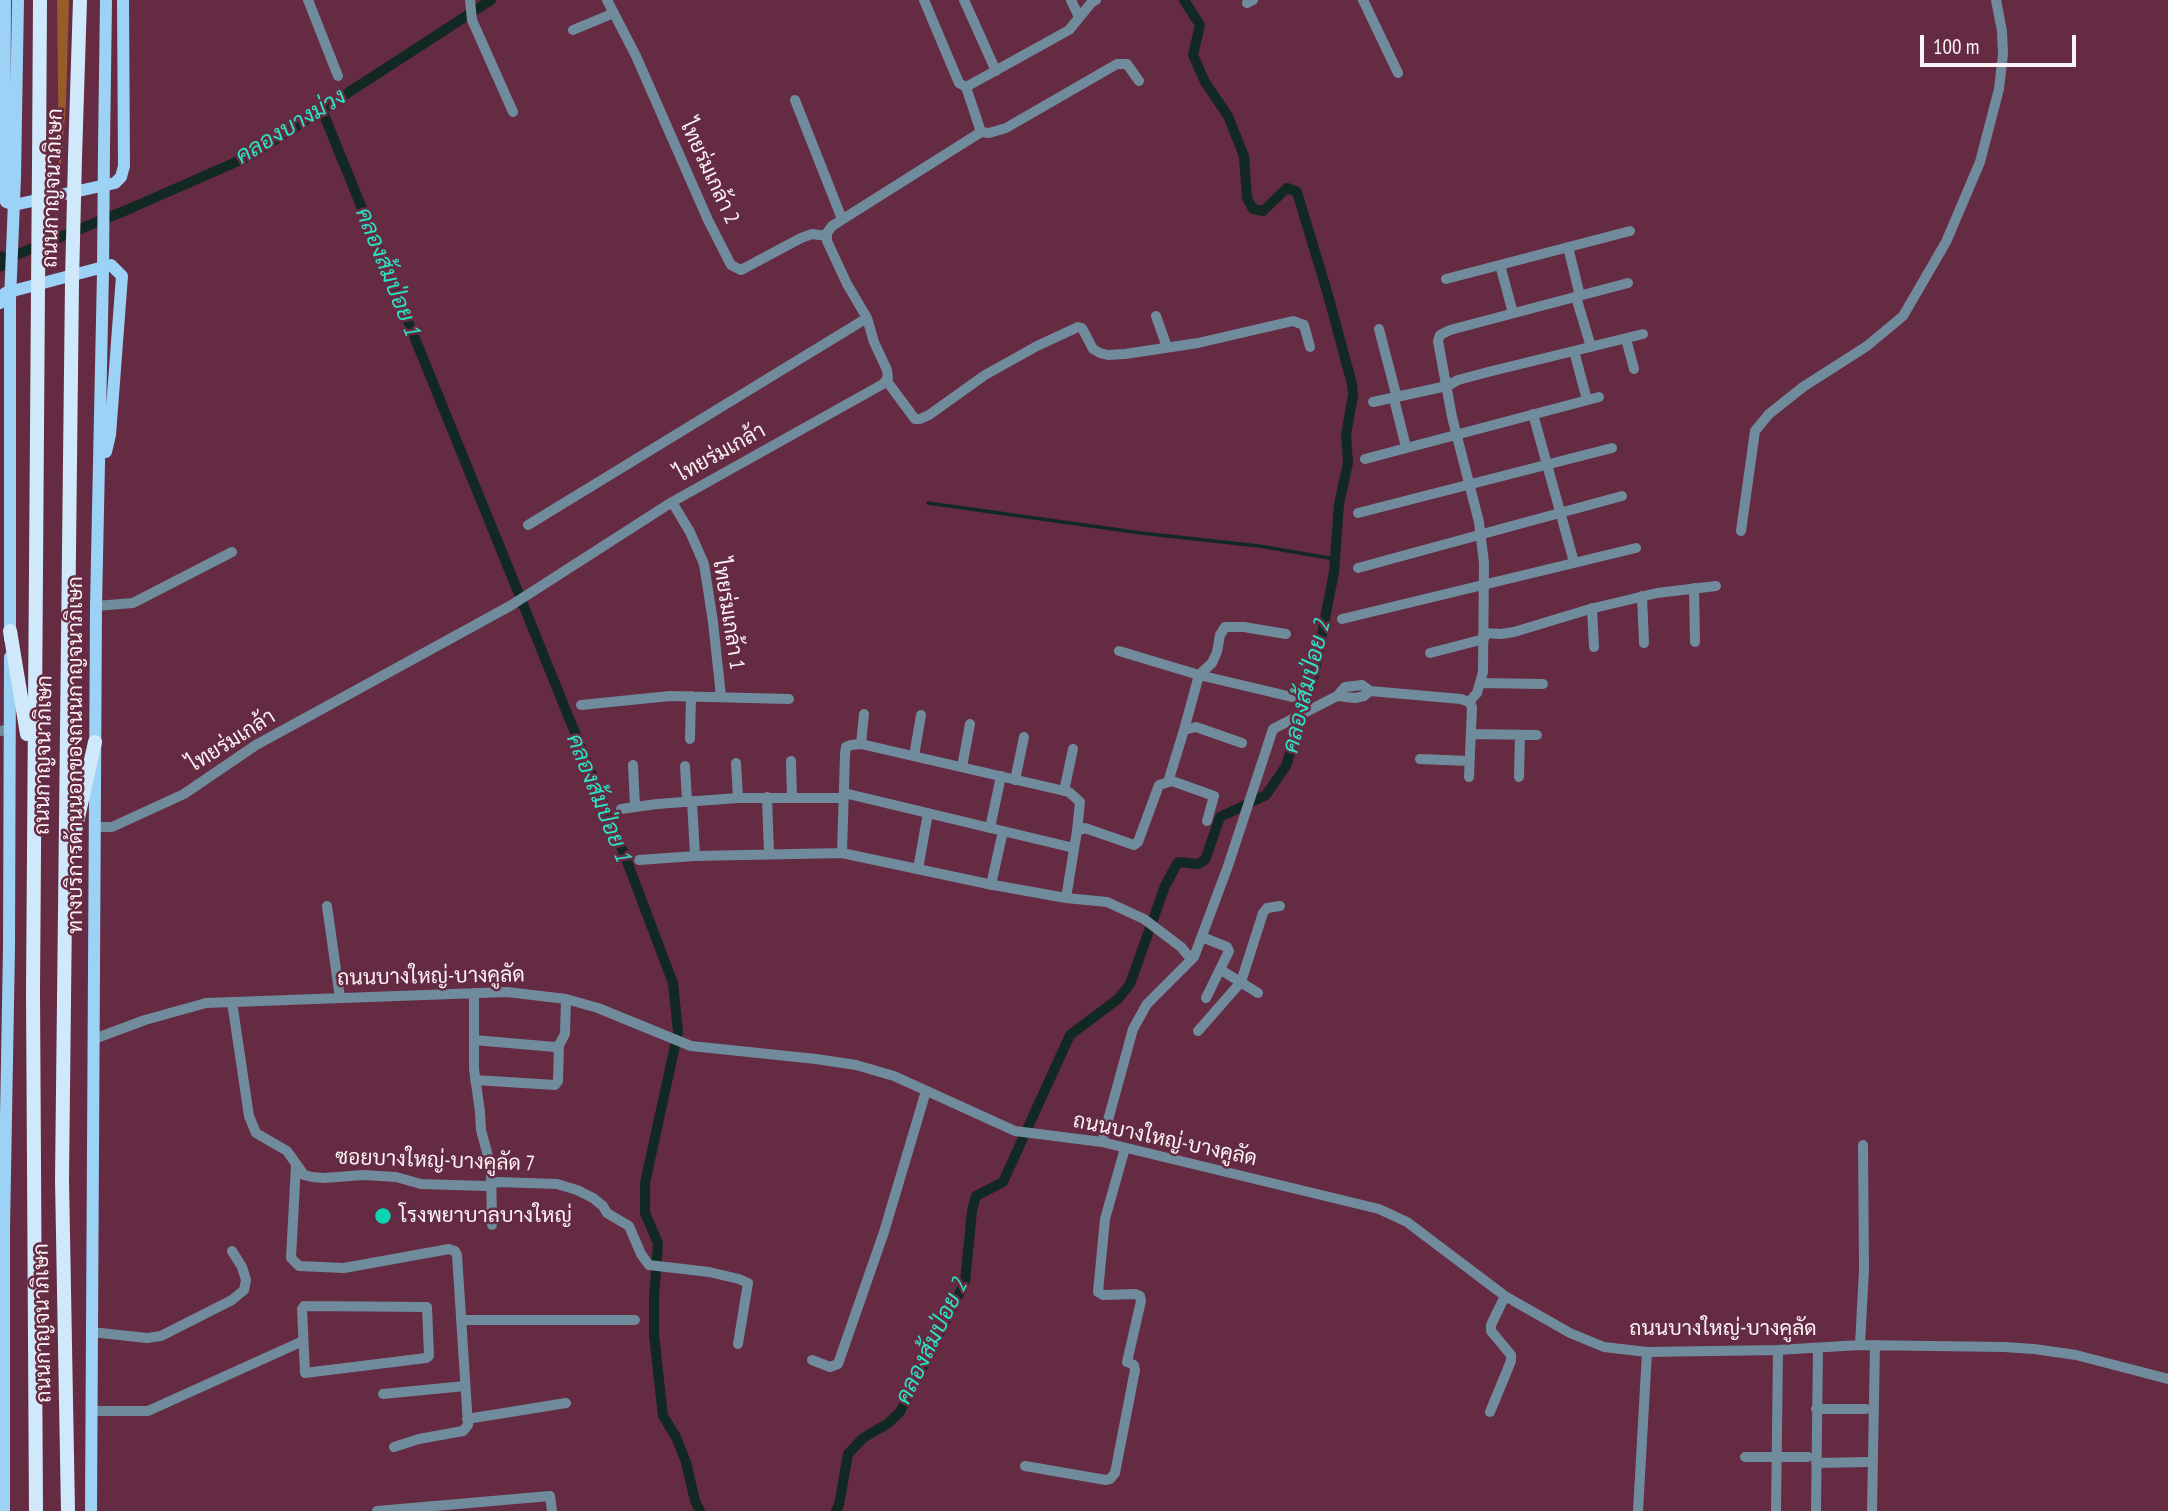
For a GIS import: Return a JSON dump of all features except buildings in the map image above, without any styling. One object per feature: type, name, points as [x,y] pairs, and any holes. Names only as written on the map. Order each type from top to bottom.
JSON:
[{"type":"highway","name":"ถนนกาญจนาภิเษก","points":[[36,1511],[34,773],[40,0]]},
{"type":"highway","name":"ถนนกาญจนาภิเษก","points":[[68,1511],[62,1179],[64,880],[72,282],[80,0]]},
{"type":"highway","points":[[7,625],[34,773]]},
{"type":"highway","points":[[64,880],[95,742]]},
{"type":"main road","points":[[5,0],[1,99],[4,193],[6,202],[14,205],[115,183],[121,177],[124,166],[123,0]]},
{"type":"main road","points":[[5,302],[15,177],[18,0]]},
{"type":"main road","name":"ทางบริการด้านนอกของถนนกาญจนาภิเษก","points":[[91,1511],[96,606],[106,0]]},
{"type":"main road","points":[[4,1511],[5,730],[11,503],[5,293],[111,265],[122,276],[110,435],[100,482]]},
{"type":"main road","points":[[0,457],[11,503]]},
{"type":"street","points":[[308,0],[338,76]]},
{"type":"street","points":[[470,0],[472,20],[513,113]]},
{"type":"street","name":"ไทยร่มเกล้า 2","points":[[607,0],[641,66],[708,220],[731,265],[741,270],[801,238],[812,234],[827,236]]},
{"type":"street","points":[[924,0],[959,83],[966,88],[981,132]]},
{"type":"street","points":[[964,0],[996,71]]},
{"type":"street","points":[[1071,0],[1079,17]]},
{"type":"street","points":[[966,88],[1069,30],[1096,0]]},
{"type":"street","points":[[1363,0],[1398,73]]},
{"type":"street","points":[[1741,531],[1755,431],[1769,414],[1803,387],[1867,346],[1903,316],[1946,242],[1983,154],[1999,89],[2003,54],[1996,0]]},
{"type":"street","points":[[573,30],[614,13]]},
{"type":"street","points":[[1139,81],[1127,64],[1117,64],[1006,128],[996,132],[981,132],[832,226],[827,241],[867,318],[887,370],[886,380],[915,419],[920,419],[985,375],[1073,328],[1082,328],[1093,349],[1100,354],[1125,354],[1199,343],[1293,321],[1304,326],[1310,347]]},
{"type":"street","points":[[795,100],[842,219]]},
{"type":"street","points":[[1446,279],[1630,231]]},
{"type":"street","points":[[1568,247],[1591,347]]},
{"type":"street","points":[[1500,265],[1513,313]]},
{"type":"street","points":[[1469,702],[1478,693],[1483,672],[1484,584],[1480,533],[1447,386],[1438,341],[1440,335],[1444,331],[1628,283]]},
{"type":"street","points":[[1156,317],[1167,347]]},
{"type":"street","points":[[528,525],[867,318]]},
{"type":"street","points":[[1379,329],[1406,447]]},
{"type":"street","points":[[1373,402],[1396,399],[1447,386],[1458,380],[1643,334]]},
{"type":"street","points":[[1626,338],[1634,369]]},
{"type":"street","points":[[1574,351],[1587,400]]},
{"type":"street","name":"ไทยร่มเกล้า","points":[[95,827],[111,827],[184,794],[256,745],[510,606],[673,502],[886,380]]},
{"type":"street","points":[[1365,459],[1599,397]]},
{"type":"street","points":[[1533,414],[1574,562]]},
{"type":"street","points":[[1358,513],[1612,448]]},
{"type":"street","points":[[1358,568],[1622,496]]},
{"type":"street","name":"ไทยร่มเกล้า 1","points":[[673,502],[704,564],[721,696]]},
{"type":"street","points":[[1342,620],[1636,548]]},
{"type":"street","points":[[96,606],[133,603],[232,552]]},
{"type":"street","points":[[1430,653],[1484,636],[1514,632],[1592,608],[1643,596],[1716,586]]},
{"type":"street","points":[[1694,588],[1695,642]]},
{"type":"street","points":[[1643,596],[1644,643]]},
{"type":"street","points":[[1592,608],[1594,647]]},
{"type":"street","points":[[1168,782],[1199,675],[1212,663],[1225,627],[1244,627],[1286,634]]},
{"type":"street","points":[[1119,651],[1199,675],[1292,697]]},
{"type":"street","points":[[1481,683],[1543,684]]},
{"type":"street","points":[[1102,1142],[1133,1028],[1147,1004],[1191,959],[1202,937],[1273,729],[1337,696],[1345,687],[1362,685],[1370,691],[1469,702]]},
{"type":"street","points":[[581,705],[670,696],[789,699]]},
{"type":"street","points":[[690,739],[691,696]]},
{"type":"street","points":[[1469,702],[1472,708],[1469,777]]},
{"type":"street","points":[[861,744],[864,714]]},
{"type":"street","points":[[914,756],[921,715]]},
{"type":"street","points":[[962,767],[970,724]]},
{"type":"street","points":[[1184,730],[1196,727],[1242,743]]},
{"type":"street","points":[[1471,734],[1537,735]]},
{"type":"street","points":[[1519,777],[1520,735]]},
{"type":"street","points":[[1015,780],[1024,737]]},
{"type":"street","points":[[842,853],[846,747],[861,744],[1074,795],[1080,803],[1066,898]]},
{"type":"street","points":[[1064,791],[1073,749]]},
{"type":"street","points":[[1420,759],[1469,761]]},
{"type":"street","points":[[791,761],[792,797]]},
{"type":"street","points":[[736,764],[738,798]]},
{"type":"street","points":[[633,765],[635,807]]},
{"type":"street","points":[[685,766],[695,856]]},
{"type":"street","points":[[990,828],[1000,776]]},
{"type":"street","points":[[1077,831],[1085,828],[1134,845],[1141,839],[1159,785],[1172,781],[1214,796],[1207,821]]},
{"type":"street","points":[[621,809],[738,798],[844,796],[1074,848]]},
{"type":"street","points":[[767,797],[769,853]]},
{"type":"street","points":[[918,869],[928,813]]},
{"type":"street","points":[[991,885],[1003,831]]},
{"type":"street","points":[[639,860],[769,853],[842,853],[991,885],[1107,902],[1144,919],[1181,947],[1191,959]]},
{"type":"street","points":[[327,906],[340,998]]},
{"type":"street","points":[[1198,1031],[1241,982],[1263,913],[1267,908],[1280,906]]},
{"type":"street","points":[[1202,937],[1227,947],[1229,951],[1206,998]]},
{"type":"street","points":[[1221,970],[1258,993]]},
{"type":"street","name":"ถนนบางใหญ่-บางคูลัด","points":[[94,1039],[145,1020],[205,1003],[508,992],[566,999],[691,1046],[816,1059],[856,1065],[894,1076],[1015,1131],[1102,1142],[1379,1209],[1408,1222],[1505,1296],[1587,1341],[1604,1347],[1647,1352],[1966,1345],[2034,1349],[2076,1355],[2168,1379]]},
{"type":"street","points":[[474,993],[475,1080],[481,1112],[481,1130],[491,1167],[492,1226]]},
{"type":"street","points":[[475,1080],[555,1086],[558,1082],[559,1045],[565,1034],[566,999]]},
{"type":"street","name":"ซอยบางใหญ่-บางคูลัด 7","points":[[232,1002],[249,1116],[256,1133],[286,1151],[304,1174],[312,1177],[396,1177],[421,1184],[557,1184],[577,1190],[593,1198],[607,1213],[629,1226],[640,1254],[649,1265],[709,1272],[748,1283],[738,1344]]},
{"type":"street","points":[[474,1040],[555,1047],[559,1045]]},
{"type":"street","points":[[812,1360],[830,1367],[838,1364],[884,1232],[926,1091]]},
{"type":"street","points":[[1860,1346],[1864,1269],[1863,1144]]},
{"type":"street","points":[[1025,1466],[1106,1480],[1111,1479],[1115,1473],[1135,1370],[1128,1362],[1141,1301],[1140,1296],[1135,1294],[1103,1295],[1098,1292],[1105,1219],[1125,1148]]},
{"type":"street","points":[[296,1165],[291,1258],[299,1266],[344,1268],[449,1249],[457,1255],[468,1425],[463,1431],[419,1439],[394,1447]]},
{"type":"street","points":[[91,1332],[147,1338],[161,1336],[239,1296],[244,1290],[246,1280],[232,1251]]},
{"type":"street","points":[[1490,1412],[1511,1361],[1511,1355],[1490,1331],[1505,1296]]},
{"type":"street","points":[[304,1306],[425,1306],[428,1309],[430,1352],[426,1358],[307,1373],[304,1370],[303,1341],[304,1306]]},
{"type":"street","points":[[461,1320],[635,1320]]},
{"type":"street","points":[[92,1411],[148,1410],[303,1341]]},
{"type":"street","points":[[1872,1511],[1875,1345]]},
{"type":"street","points":[[1816,1511],[1812,1460],[1818,1348]]},
{"type":"street","points":[[1776,1511],[1778,1350]]},
{"type":"street","points":[[1638,1511],[1647,1352]]},
{"type":"street","points":[[383,1394],[465,1386]]},
{"type":"street","points":[[467,1419],[566,1403]]},
{"type":"street","points":[[1816,1409],[1866,1409]]},
{"type":"street","points":[[1745,1457],[1775,1456],[1867,1462]]},
{"type":"street","points":[[377,1511],[550,1496],[552,1511]]},
{"type":"shaded area","points":[[57,0],[69,0],[66,103],[59,166]]},
{"type":"waterway","name":"คลองบางม่วง","points":[[1,261],[252,155],[491,0]]},
{"type":"waterway","name":"คลองส้มป่อย 2","points":[[836,1511],[848,1454],[863,1438],[887,1424],[900,1412],[965,1282],[976,1196],[1003,1182],[1070,1035],[1118,999],[1130,984],[1165,886],[1178,862],[1198,864],[1205,860],[1220,817],[1266,795],[1286,766],[1314,675],[1334,572],[1339,504],[1348,463],[1346,435],[1353,395],[1352,384],[1297,192],[1287,188],[1263,211],[1253,209],[1247,198],[1244,156],[1228,116],[1205,82],[1193,55],[1200,25],[1184,0]]},
{"type":"waterway","name":"คลองส้มป่อย 1","points":[[322,110],[628,864],[673,983],[678,1032],[645,1183],[645,1213],[658,1243],[654,1335],[663,1416],[676,1437],[686,1462],[700,1511]]},
{"type":"waterway","points":[[928,503],[1141,533],[1259,546],[1335,559]]},
{"type":"place","name":"โรงพยาบาลบางใหญ่","points":[[383,1216]]}]
